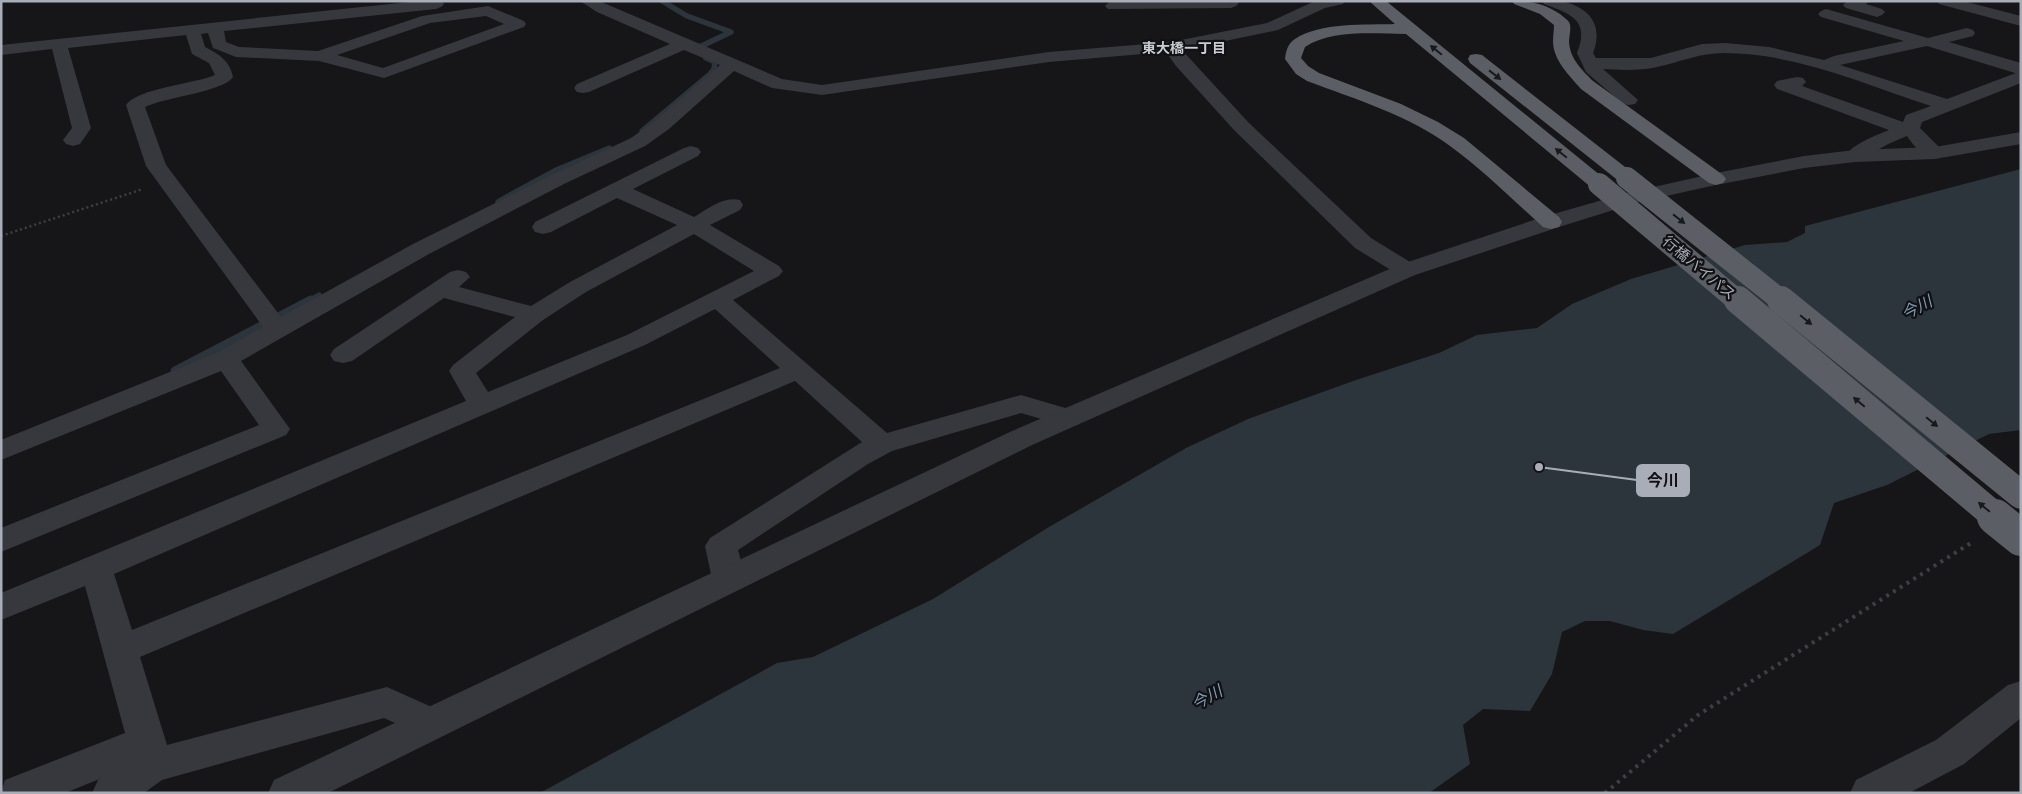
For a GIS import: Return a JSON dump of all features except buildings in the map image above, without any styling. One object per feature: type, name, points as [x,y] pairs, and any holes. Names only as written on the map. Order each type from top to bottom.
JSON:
[{"type":"highway","name":"行橋バイパス","points":[[1376,1],[1599,184],[2021,538]]},
{"type":"highway","points":[[1402,1],[1433,26]]},
{"type":"highway","points":[[1519,1],[1545,10],[1562,23],[1563,32],[1561,40],[1564,56],[1570,67],[1587,85],[1716,179]]},
{"type":"highway","points":[[1410,29],[1321,34],[1301,42],[1294,51],[1292,58],[1302,70],[1313,77],[1395,108],[1444,134],[1487,167],[1509,188],[1551,222]]},
{"type":"highway","name":"行橋バイパス","points":[[1464,50],[1760,283],[2021,495]]},
{"type":"street","points":[[1,50],[214,28],[246,17],[465,1]]},
{"type":"street","points":[[587,1],[778,84],[822,90],[1049,57],[1171,47],[1272,27],[1321,4],[1338,1]]},
{"type":"street","points":[[1550,1],[1579,16],[1588,25],[1590,35],[1585,53],[1592,68],[1629,100]]},
{"type":"street","points":[[1944,1],[2021,21]]},
{"type":"street","points":[[1192,43],[1194,36],[1232,2]]},
{"type":"street","points":[[1113,6],[1232,2]]},
{"type":"street","points":[[1850,2],[1877,12]]},
{"type":"street","points":[[214,28],[219,45],[236,52],[319,56],[384,73],[518,24],[488,11],[427,19],[319,56]]},
{"type":"street","points":[[1826,14],[2021,69]]},
{"type":"street","points":[[192,30],[198,50],[216,59],[224,72],[224,77],[207,84],[148,97],[135,105],[156,166],[278,330]]},
{"type":"street","points":[[1826,66],[1834,61],[1967,33]]},
{"type":"street","points":[[59,44],[82,128],[73,140]]},
{"type":"street","points":[[582,88],[684,44]]},
{"type":"street","points":[[1171,47],[1182,62],[1241,126],[1363,244],[1407,270]]},
{"type":"street","points":[[1590,62],[1652,63],[1694,50],[1711,48],[1773,51],[1947,105]]},
{"type":"street","points":[[1,451],[226,359],[421,249],[557,180],[638,142],[662,125],[732,64]]},
{"type":"street","points":[[1856,156],[1876,144],[1909,129],[1914,120],[1947,105],[2021,77]]},
{"type":"street","points":[[1797,82],[1783,85],[1909,129],[1923,146],[1935,153]]},
{"type":"street","points":[[288,793],[1022,438],[1407,270],[1551,222],[1634,197],[1716,179],[1804,162],[1856,156],[1935,153],[2021,138]]},
{"type":"street","points":[[543,227],[691,152]]},
{"type":"street","points":[[1,606],[96,568],[636,340],[771,271],[694,225],[618,190]]},
{"type":"street","points":[[482,405],[462,371],[534,315],[578,286],[732,205]]},
{"type":"street","points":[[343,355],[449,283],[534,315]]},
{"type":"street","points":[[718,299],[882,444]]},
{"type":"street","points":[[1,541],[276,429],[226,359]]},
{"type":"street","points":[[119,650],[798,370]]},
{"type":"street","points":[[729,580],[721,546],[850,462],[882,444],[1021,404],[1069,418]]},
{"type":"street","points":[[96,568],[149,754]]},
{"type":"street","points":[[1870,793],[1950,752],[2021,696]]},
{"type":"street","points":[[19,793],[149,754],[387,702],[430,723]]},
{"type":"street","points":[[112,793],[149,754]]},
{"type":"path","points":[[1,236],[63,217],[166,180]]},
{"type":"path","points":[[1605,793],[1698,715],[1979,538]]},
{"type":"water","name":"今川","points":[[2021,169],[2021,430],[1989,434],[1887,485],[1834,503],[1820,545],[1673,634],[1643,630],[1610,621],[1585,621],[1562,632],[1552,674],[1530,711],[1483,709],[1463,725],[1470,764],[1429,793],[540,793],[777,663],[813,657],[933,599],[1049,527],[1186,448],[1248,419],[1356,380],[1439,353],[1477,335],[1537,328],[1572,304],[1631,279],[1745,245],[1787,242],[1805,233],[1805,226]]},
{"type":"waterway","points":[[662,1],[687,16],[731,32],[693,50]]},
{"type":"waterway","points":[[642,131],[710,74],[714,69],[715,62],[706,58]]},
{"type":"waterway","points":[[499,202],[556,171],[609,149]]},
{"type":"waterway","points":[[308,302],[319,296]]},
{"type":"waterway","points":[[175,371],[311,300]]},
{"type":"place","name":"今川","points":[[1539,467]]},
{"type":"district","name":"東大橋一丁目","points":[[1184,48]]}]
